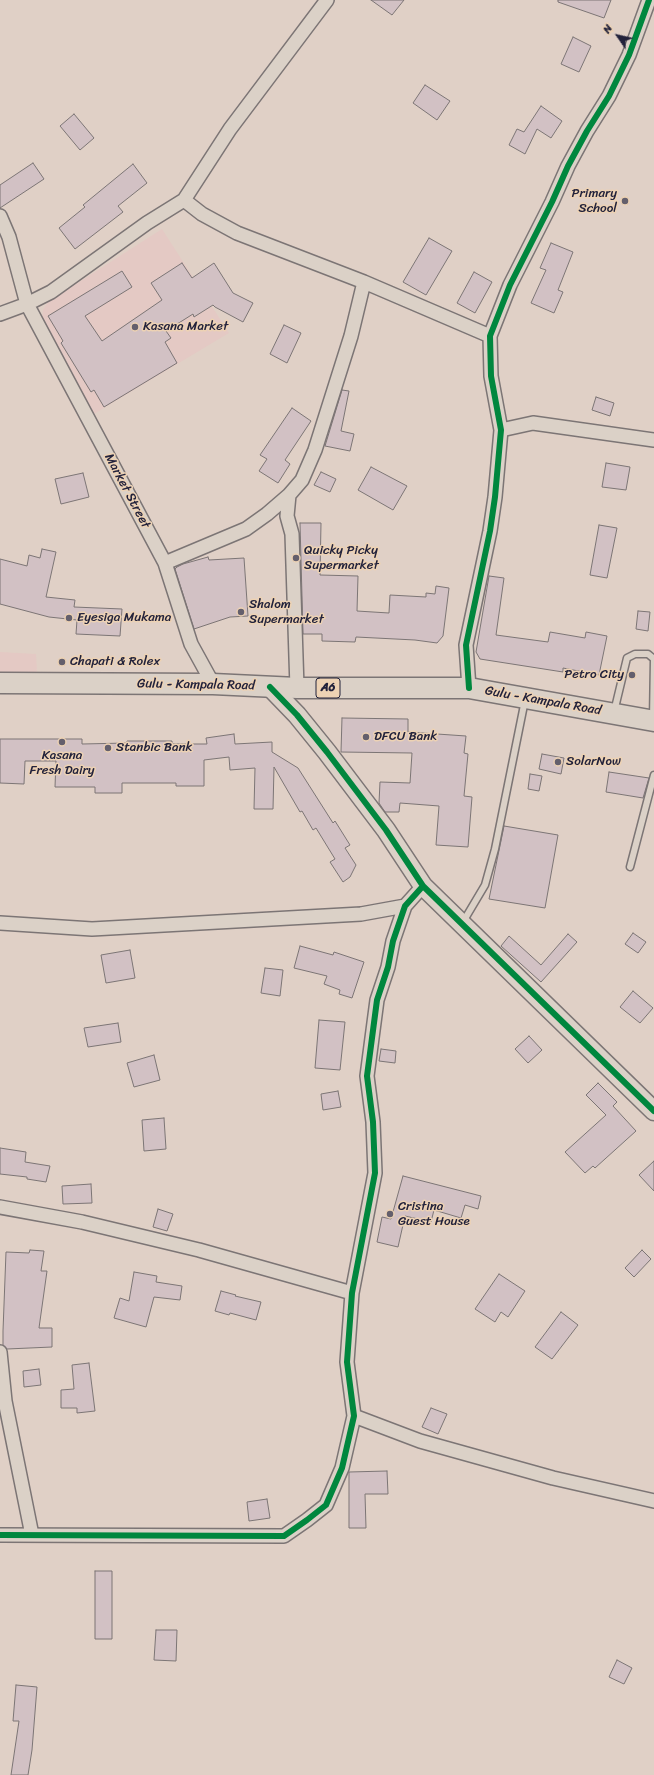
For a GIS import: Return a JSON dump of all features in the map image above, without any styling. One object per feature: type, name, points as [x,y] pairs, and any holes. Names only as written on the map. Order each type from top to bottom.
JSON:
[{"type":"main road","name":"Gulu - Kampala Road","points":[[0,683],[212,684],[297,688],[469,688],[654,721]]},
{"type":"street","points":[[0,314],[27,304],[51,292],[136,231],[184,200],[230,129],[327,0]]},
{"type":"street","points":[[469,688],[466,645],[490,531],[495,497],[501,430],[491,376],[490,336],[510,285],[552,202],[568,166],[587,131],[609,96],[629,55],[651,2]]},
{"type":"street","points":[[184,200],[202,214],[237,232],[364,282],[490,336]]},
{"type":"street","name":"Market Street","points":[[0,216],[9,236],[27,304],[165,564],[191,644],[212,684]]},
{"type":"street","points":[[165,564],[246,529],[289,496],[302,480],[315,450],[351,336],[364,282]]},
{"type":"street","points":[[501,430],[533,423],[654,440]]},
{"type":"street","points":[[289,496],[287,516],[292,534],[297,688]]},
{"type":"street","points":[[270,687],[297,715],[327,752],[386,830],[423,886],[654,1112]]},
{"type":"street","points":[[0,1535],[240,1534],[284,1536],[326,1505],[342,1468],[354,1416],[347,1362],[352,1293],[375,1173],[372,1122],[367,1076],[376,1000],[388,967],[393,941],[405,906],[423,886]]},
{"type":"street","points":[[0,923],[92,929],[361,914],[405,906]]},
{"type":"street","points":[[0,1207],[82,1222],[198,1250],[352,1293]]},
{"type":"street","points":[[0,1352],[5,1401],[32,1535]]},
{"type":"street","points":[[354,1416],[420,1441],[494,1462],[553,1478],[654,1501]]},
{"type":"lane","points":[[613,714],[627,658],[635,654],[648,654],[654,659],[654,721]]},
{"type":"lane","points":[[462,924],[485,885],[493,856],[525,698]]},
{"type":"lane","points":[[630,867],[654,775]]},
{"type":"shaded area","name":"Kasana Market","points":[[162,229],[229,333],[94,414],[42,322],[43,310],[48,302]]},
{"type":"shaded area","points":[[0,652],[36,654],[37,673],[0,672]]},
{"type":"building","points":[[371,0],[404,0],[392,15]]},
{"type":"building","points":[[558,0],[611,0],[604,18],[558,2]]},
{"type":"building","points":[[573,37],[591,46],[579,72],[561,64]]},
{"type":"building","points":[[425,85],[450,101],[437,120],[413,103]]},
{"type":"building","points":[[541,106],[562,121],[551,138],[537,129],[525,154],[509,145],[517,129],[524,132]]},
{"type":"building","points":[[74,114],[94,138],[80,150],[60,126]]},
{"type":"building","points":[[33,163],[44,179],[0,208],[0,185]]},
{"type":"building","points":[[133,164],[147,183],[118,206],[123,212],[75,249],[59,228],[85,207],[83,205]]},
{"type":"building","points":[[429,238],[452,251],[426,295],[403,282]]},
{"type":"building","points":[[551,243],[573,252],[558,290],[563,292],[554,313],[531,303],[546,270],[540,268]]},
{"type":"building","points":[[182,263],[192,278],[214,263],[233,293],[253,303],[243,322],[213,305],[194,317],[193,314],[166,331],[171,338],[165,342],[177,363],[104,407],[94,390],[91,392],[61,343],[63,341],[48,316],[122,271],[132,287],[85,316],[102,341],[162,300],[151,283]]},
{"type":"building","points":[[474,272],[492,282],[475,313],[457,303]]},
{"type":"building","points":[[284,325],[301,333],[287,363],[270,354]]},
{"type":"building","points":[[342,390],[349,391],[341,431],[354,434],[350,451],[325,446]]},
{"type":"building","points":[[596,397],[614,403],[610,416],[592,410]]},
{"type":"building","points":[[292,408],[311,421],[285,460],[290,464],[278,483],[259,471],[267,459],[260,455]]},
{"type":"building","points":[[606,463],[630,467],[626,490],[602,487]]},
{"type":"building","points":[[371,467],[407,486],[393,510],[358,490]]},
{"type":"building","points":[[321,472],[336,479],[330,492],[314,485]]},
{"type":"building","points":[[83,473],[89,497],[61,504],[55,479]]},
{"type":"building","points":[[300,523],[321,523],[320,575],[358,576],[357,611],[389,613],[390,595],[426,597],[426,593],[435,594],[436,586],[449,588],[443,636],[437,643],[415,640],[356,637],[355,642],[322,641],[322,634],[303,634]]},
{"type":"building","points":[[599,525],[617,528],[607,578],[590,575]]},
{"type":"building","points":[[42,549],[56,552],[46,597],[75,600],[74,607],[122,609],[120,636],[76,634],[77,620],[49,617],[0,604],[0,559],[27,566],[29,555],[40,558]]},
{"type":"building","points":[[208,557],[209,560],[244,558],[248,616],[230,617],[194,629],[175,569],[183,564]]},
{"type":"building","points":[[489,576],[504,578],[496,635],[548,642],[550,632],[585,638],[586,632],[607,636],[599,675],[563,668],[563,672],[480,659],[476,652]]},
{"type":"building","points":[[638,611],[650,612],[648,631],[636,629]]},
{"type":"building","points":[[342,718],[408,719],[408,732],[466,736],[464,753],[468,754],[464,796],[472,797],[468,847],[436,845],[439,806],[400,803],[399,812],[385,812],[379,803],[380,782],[410,783],[412,753],[341,752]]},
{"type":"building","points":[[234,734],[235,744],[272,742],[272,752],[298,768],[333,823],[335,821],[350,845],[345,848],[356,865],[350,877],[343,882],[330,862],[335,859],[316,828],[313,830],[302,811],[300,812],[274,767],[273,809],[254,809],[255,768],[230,770],[229,757],[204,760],[204,786],[176,786],[176,783],[122,783],[122,793],[95,793],[95,787],[55,787],[56,761],[25,761],[24,784],[0,783],[0,739],[82,739],[82,744],[127,743],[127,741],[172,741],[172,744],[207,744],[206,738]]},
{"type":"building","points":[[542,754],[564,758],[561,774],[539,769]]},
{"type":"building","points":[[609,772],[649,778],[643,798],[606,792]]},
{"type":"building","points":[[530,774],[542,776],[539,791],[528,789]]},
{"type":"building","points":[[504,826],[558,835],[545,908],[489,899]]},
{"type":"building","points":[[633,933],[646,942],[638,953],[625,944]]},
{"type":"building","points":[[568,934],[577,942],[541,982],[501,946],[509,936],[541,965]]},
{"type":"building","points":[[300,946],[333,955],[334,952],[364,962],[352,998],[339,994],[340,990],[324,984],[327,976],[294,968]]},
{"type":"building","points":[[130,950],[135,978],[106,983],[101,955]]},
{"type":"building","points":[[265,968],[283,970],[280,996],[261,993]]},
{"type":"building","points":[[633,991],[653,1008],[640,1023],[620,1007]]},
{"type":"building","points":[[319,1020],[345,1022],[340,1070],[315,1068]]},
{"type":"building","points":[[118,1023],[121,1042],[88,1047],[84,1028]]},
{"type":"building","points":[[529,1036],[542,1050],[528,1063],[515,1049]]},
{"type":"building","points":[[381,1049],[396,1051],[395,1063],[379,1061]]},
{"type":"building","points":[[154,1055],[160,1080],[134,1087],[127,1063]]},
{"type":"building","points":[[598,1083],[617,1102],[613,1106],[636,1131],[595,1168],[593,1166],[585,1173],[565,1152],[606,1115],[586,1095]]},
{"type":"building","points":[[338,1091],[341,1107],[323,1110],[321,1094]]},
{"type":"building","points":[[164,1118],[166,1149],[144,1151],[142,1120]]},
{"type":"building","points":[[0,1148],[26,1152],[25,1162],[50,1166],[46,1182],[27,1179],[27,1177],[0,1174]]},
{"type":"building","points":[[654,1161],[654,1191],[639,1175]]},
{"type":"building","points":[[403,1176],[481,1196],[478,1209],[465,1205],[461,1218],[434,1210],[431,1222],[405,1216],[398,1247],[377,1242],[382,1217],[391,1219]]},
{"type":"building","points":[[91,1184],[92,1203],[63,1204],[62,1186]]},
{"type":"building","points":[[158,1209],[173,1214],[167,1231],[153,1227]]},
{"type":"building","points":[[30,1250],[44,1251],[41,1271],[47,1271],[39,1328],[52,1328],[52,1347],[7,1349],[3,1345],[6,1252],[29,1253]]},
{"type":"building","points":[[642,1250],[651,1259],[634,1277],[625,1268]]},
{"type":"building","points":[[134,1272],[157,1276],[156,1282],[182,1286],[180,1300],[154,1297],[146,1327],[114,1318],[120,1298],[129,1301]]},
{"type":"building","points":[[499,1274],[525,1291],[508,1317],[501,1312],[495,1322],[475,1309]]},
{"type":"building","points":[[221,1291],[261,1302],[256,1320],[230,1313],[229,1315],[215,1311]]},
{"type":"building","points":[[561,1312],[578,1325],[552,1359],[535,1347]]},
{"type":"building","points":[[89,1363],[95,1411],[77,1413],[77,1408],[61,1408],[61,1390],[74,1389],[72,1365]]},
{"type":"building","points":[[39,1369],[41,1385],[24,1387],[23,1371]]},
{"type":"building","points":[[431,1408],[447,1414],[438,1434],[422,1427]]},
{"type":"building","points":[[387,1471],[388,1494],[365,1494],[366,1528],[349,1528],[349,1472]]},
{"type":"building","points":[[267,1499],[270,1518],[249,1521],[247,1502]]},
{"type":"building","points":[[95,1571],[112,1571],[112,1639],[95,1639]]},
{"type":"building","points":[[156,1630],[177,1630],[176,1661],[154,1660]]},
{"type":"building","points":[[617,1660],[632,1668],[624,1684],[609,1677]]},
{"type":"building","points":[[16,1685],[37,1687],[32,1750],[28,1775],[11,1775],[19,1721],[13,1721]]},
{"type":"cycle path","points":[[469,688],[466,645],[490,531],[495,497],[501,430],[491,376],[490,336],[510,285],[552,202],[568,166],[587,131],[609,96],[629,55],[649,0]]},
{"type":"cycle path","points":[[270,687],[297,715],[327,752],[386,830],[423,886],[654,1111]]},
{"type":"cycle path","points":[[0,1535],[284,1536],[326,1505],[342,1468],[354,1416],[347,1362],[352,1293],[375,1173],[373,1122],[367,1076],[377,1000],[388,967],[393,941],[405,906],[423,886]]},
{"type":"place","name":"Primary School","points":[[625,201]]},
{"type":"place","name":"Kasana Market","points":[[135,327]]},
{"type":"place","name":"Quicky Picky Supermarket","points":[[296,558]]},
{"type":"place","name":"Shalom Supermarket","points":[[241,612]]},
{"type":"place","name":"Eyesiga Mukama","points":[[69,618]]},
{"type":"place","name":"Chapati & Rolex","points":[[62,662]]},
{"type":"place","name":"Petro City","points":[[632,675]]},
{"type":"place","name":"DFCU Bank","points":[[366,737]]},
{"type":"place","name":"Kasana Fresh Dairy","points":[[62,742]]},
{"type":"place","name":"Stanbic Bank","points":[[108,748]]},
{"type":"place","name":"SolarNow","points":[[558,762]]},
{"type":"place","name":"Cristina Guest House","points":[[390,1214]]}]
